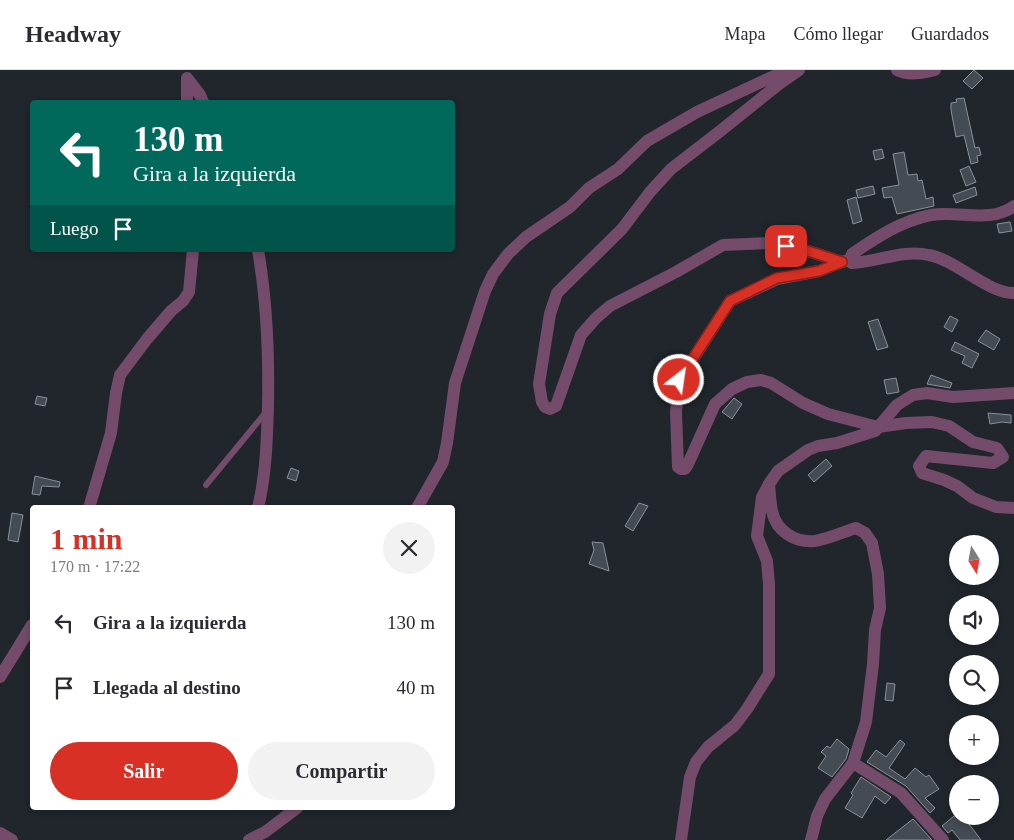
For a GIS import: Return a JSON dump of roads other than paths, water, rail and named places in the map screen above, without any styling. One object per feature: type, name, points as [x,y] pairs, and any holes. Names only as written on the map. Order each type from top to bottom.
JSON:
[{"type":"street","points":[[419,505],[443,462],[455,383],[485,291],[493,274],[508,254],[526,237],[570,206],[589,188],[618,169],[646,141],[697,112],[787,70]]},
{"type":"street","points":[[798,70],[671,169],[622,228],[557,292],[550,314],[539,384],[542,402],[545,407],[550,409],[556,406],[581,336],[596,318],[610,306],[723,245],[769,243],[802,249],[847,260],[852,263],[866,263],[902,254],[929,255],[945,260],[994,287],[1014,293]]},
{"type":"street","points":[[897,70],[902,73],[935,70]]},
{"type":"street","points":[[188,100],[189,74]]},
{"type":"street","points":[[189,74],[202,100]]},
{"type":"street","points":[[1009,457],[998,448],[974,442],[949,426],[932,422],[906,422],[878,427],[828,414],[803,403],[771,383],[761,380],[747,382],[732,389],[715,404],[688,464],[684,469],[680,469],[678,467],[676,412],[679,380],[730,301],[777,278],[819,271],[847,260],[852,254],[888,231],[916,218],[934,214],[990,215],[1007,211],[1014,206]]},
{"type":"street","points":[[90,505],[111,433],[120,376],[147,339],[171,311],[183,301],[189,292],[193,252]]},
{"type":"street","points":[[258,252],[265,288],[269,355],[267,441],[258,505]]},
{"type":"street","points":[[681,840],[690,777],[696,762],[708,747],[735,725],[769,674],[769,584],[767,561],[757,536],[762,497],[768,484],[778,471],[808,450],[875,431],[897,405],[913,395],[927,393],[953,397],[1014,393]]},
{"type":"street","points":[[1009,457],[993,463],[926,456],[919,466],[922,473],[944,480],[973,498],[996,507],[1014,508]]},
{"type":"street","points":[[768,484],[772,512],[780,528],[787,535],[798,539],[815,541],[856,528],[865,533],[872,543],[878,574],[880,608],[875,630],[866,722],[853,763],[825,799],[817,816],[811,840]]},
{"type":"street","points":[[0,677],[30,628]]},
{"type":"street","points":[[853,763],[901,793],[943,840]]},
{"type":"street","points":[[249,840],[265,832],[294,810]]},
{"type":"street","points":[[0,833],[12,840]]},
{"type":"lane","points":[[206,486],[268,409]]}]
